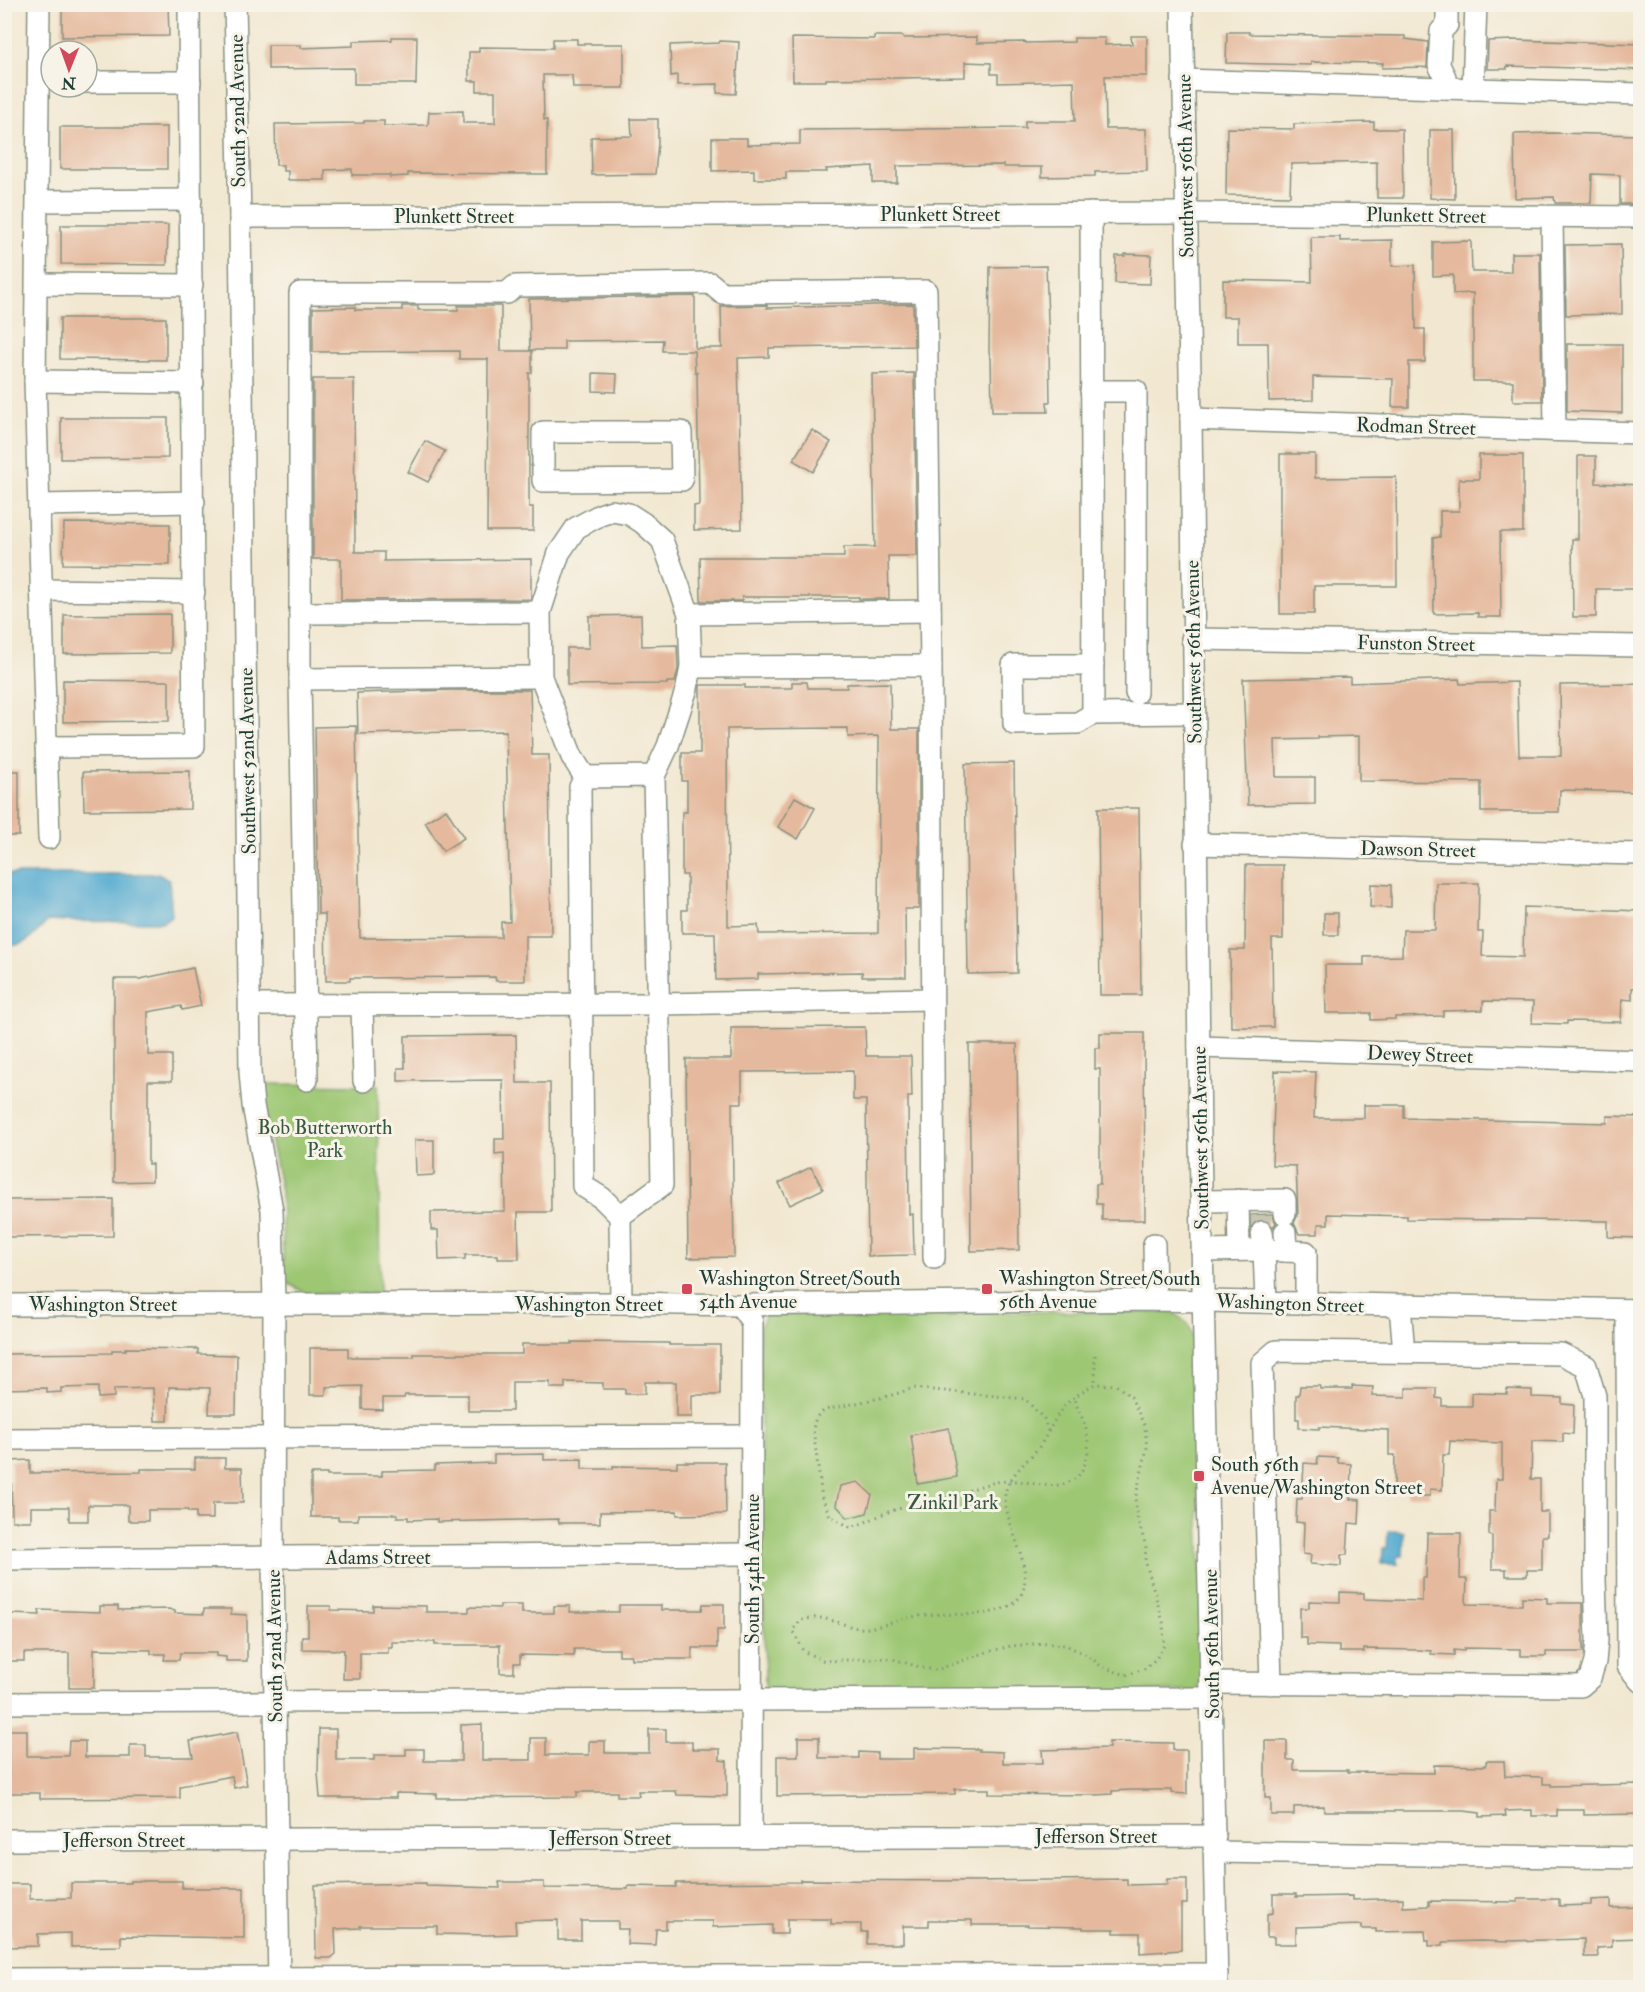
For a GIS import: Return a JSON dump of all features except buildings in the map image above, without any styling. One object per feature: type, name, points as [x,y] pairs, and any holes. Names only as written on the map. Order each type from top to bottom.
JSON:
[{"type":"street","points":[[39,4],[42,39]]},
{"type":"street","points":[[46,747],[194,746],[189,4]]},
{"type":"street","name":"South 52nd Avenue","points":[[235,4],[240,217]]},
{"type":"street","name":"Southwest 56th Avenue","points":[[1182,4],[1191,419],[1193,713],[1203,1300]]},
{"type":"street","points":[[1473,89],[1476,4]]},
{"type":"street","points":[[1444,83],[1439,65],[1446,56],[1441,31],[1447,15]]},
{"type":"street","points":[[1446,56],[1474,56]]},
{"type":"street","points":[[1184,80],[1444,83],[1473,89],[1641,94]]},
{"type":"street","points":[[99,82],[190,81]]},
{"type":"street","points":[[44,99],[38,201],[35,381],[49,838]]},
{"type":"street","points":[[38,201],[191,200]]},
{"type":"street","points":[[1091,213],[1094,714]]},
{"type":"street","name":"Plunkett Street","points":[[240,217],[1091,213],[1641,217]]},
{"type":"street","name":"Southwest 52nd Avenue","points":[[240,217],[250,1072],[253,1105],[272,1210],[274,1304]]},
{"type":"street","points":[[1552,217],[1555,430]]},
{"type":"street","points":[[307,1080],[300,679],[300,293],[507,293],[516,286],[710,283],[722,293],[926,291],[931,666],[934,1258]]},
{"type":"street","points":[[37,284],[192,285]]},
{"type":"street","points":[[35,381],[193,383]]},
{"type":"street","points":[[1091,391],[1136,391],[1136,693]]},
{"type":"street","name":"Rodman Street","points":[[1191,419],[1641,433]]},
{"type":"street","points":[[543,432],[681,432],[682,480],[612,481],[543,481],[543,432]]},
{"type":"street","points":[[612,481],[612,511]]},
{"type":"street","points":[[39,505],[194,502]]},
{"type":"street","points":[[585,777],[572,757],[541,677],[540,612],[559,553],[576,528],[600,514],[612,511],[629,514],[662,540],[689,614],[691,667],[687,688],[668,746],[654,776],[662,1185],[638,1200],[620,1216]]},
{"type":"street","points":[[41,590],[194,592]]},
{"type":"street","points":[[689,614],[930,611]]},
{"type":"street","points":[[300,613],[540,612]]},
{"type":"street","name":"Funston Street","points":[[1192,639],[1641,646]]},
{"type":"street","points":[[1093,665],[1013,665],[1014,724],[1078,723],[1094,714],[1193,713]]},
{"type":"street","points":[[691,667],[931,666]]},
{"type":"street","points":[[300,679],[541,677]]},
{"type":"street","points":[[585,777],[654,776]]},
{"type":"street","points":[[585,777],[580,787],[583,1186],[602,1197],[620,1216],[621,1303]]},
{"type":"street","name":"Dawson Street","points":[[1196,844],[1641,854]]},
{"type":"street","points":[[250,1005],[582,1005],[932,999]]},
{"type":"street","points":[[363,1006],[364,1081]]},
{"type":"street","name":"Dewey Street","points":[[1199,1047],[1641,1061]]},
{"type":"street","points":[[1238,1200],[1239,1250]]},
{"type":"street","points":[[1202,1201],[1238,1200],[1262,1224],[1285,1232],[1306,1252],[1306,1304]]},
{"type":"street","points":[[1202,1251],[1239,1250],[1285,1200],[1285,1232]]},
{"type":"street","points":[[1262,1224],[1266,1302]]},
{"type":"street","points":[[1154,1244],[1155,1300]]},
{"type":"street","name":"Washington Street","points":[[4,1305],[621,1303],[740,1305],[1203,1300],[1634,1310]]},
{"type":"street","name":"South 56th Avenue","points":[[1203,1300],[1217,1981]]},
{"type":"street","name":"South 52nd Avenue","points":[[274,1304],[273,1557],[278,1983]]},
{"type":"street","name":"South 54th Avenue","points":[[740,1305],[752,1322],[750,1837]]},
{"type":"street","points":[[1400,1306],[1404,1352]]},
{"type":"street","points":[[1634,1310],[1628,1666],[1641,1681]]},
{"type":"street","points":[[4,1703],[752,1700],[1212,1691],[1270,1684],[1581,1686],[1590,1678],[1595,1662],[1597,1640],[1595,1396],[1586,1366],[1561,1354],[1404,1352],[1276,1351],[1262,1363],[1270,1684]]},
{"type":"street","points":[[4,1439],[752,1436]]},
{"type":"street","name":"Adams Street","points":[[4,1559],[752,1554]]},
{"type":"street","name":"Jefferson Street","points":[[4,1840],[750,1837],[1215,1844],[1641,1858]]},
{"type":"street","points":[[4,1979],[278,1983],[1217,1981]]},
{"type":"path","points":[[1095,1355],[1095,1384]]},
{"type":"path","points":[[1095,1384],[1116,1385],[1131,1397],[1145,1427],[1147,1449],[1135,1499],[1138,1521],[1146,1546],[1145,1560],[1163,1622],[1164,1645],[1156,1659],[1144,1669],[1126,1675],[1102,1667],[1089,1656],[1065,1645],[1044,1643],[1011,1646],[987,1652],[936,1670],[890,1658],[824,1661],[803,1651],[793,1630],[801,1620],[820,1618],[867,1628],[918,1616],[990,1614],[1010,1606],[1020,1595],[1026,1575],[1023,1558],[1009,1523],[1005,1497],[1007,1486],[1040,1445],[1064,1407],[1083,1390],[1095,1384]]},
{"type":"path","points":[[1048,1431],[1044,1419],[1025,1400],[968,1395],[938,1389],[913,1388],[893,1395],[825,1410],[816,1416],[813,1429],[822,1498],[830,1516],[850,1527],[863,1525],[890,1512],[941,1500],[977,1486],[1011,1481],[1043,1486],[1063,1485],[1080,1475],[1088,1458],[1088,1439],[1076,1405],[1076,1397]]},
{"type":"path","points":[[941,1500],[943,1508]]},
{"type":"green space","name":"Bob Butterworth Park","points":[[259,1084],[378,1085],[380,1294],[305,1293],[284,1281],[281,1191]]},
{"type":"green space","name":"Zinkil Park","points":[[768,1311],[1173,1312],[1188,1324],[1192,1334],[1205,1676],[1195,1691],[775,1694],[765,1686],[759,1329]]},
{"type":"water","points":[[5,874],[158,874],[169,880],[172,915],[163,922],[48,921],[34,936],[24,942],[5,945]]},
{"type":"water","points":[[1388,1531],[1404,1532],[1403,1556],[1398,1556],[1398,1564],[1382,1564],[1383,1548],[1387,1548]]},
{"type":"tunnel","points":[[1261,1215],[1262,1232]]},
{"type":"place","name":"Washington Street/South 54th Avenue","points":[[687,1289]]},
{"type":"place","name":"Washington Street/South 56th Avenue","points":[[987,1289]]},
{"type":"place","name":"South 56th Avenue/Washington Street","points":[[1199,1476]]}]
